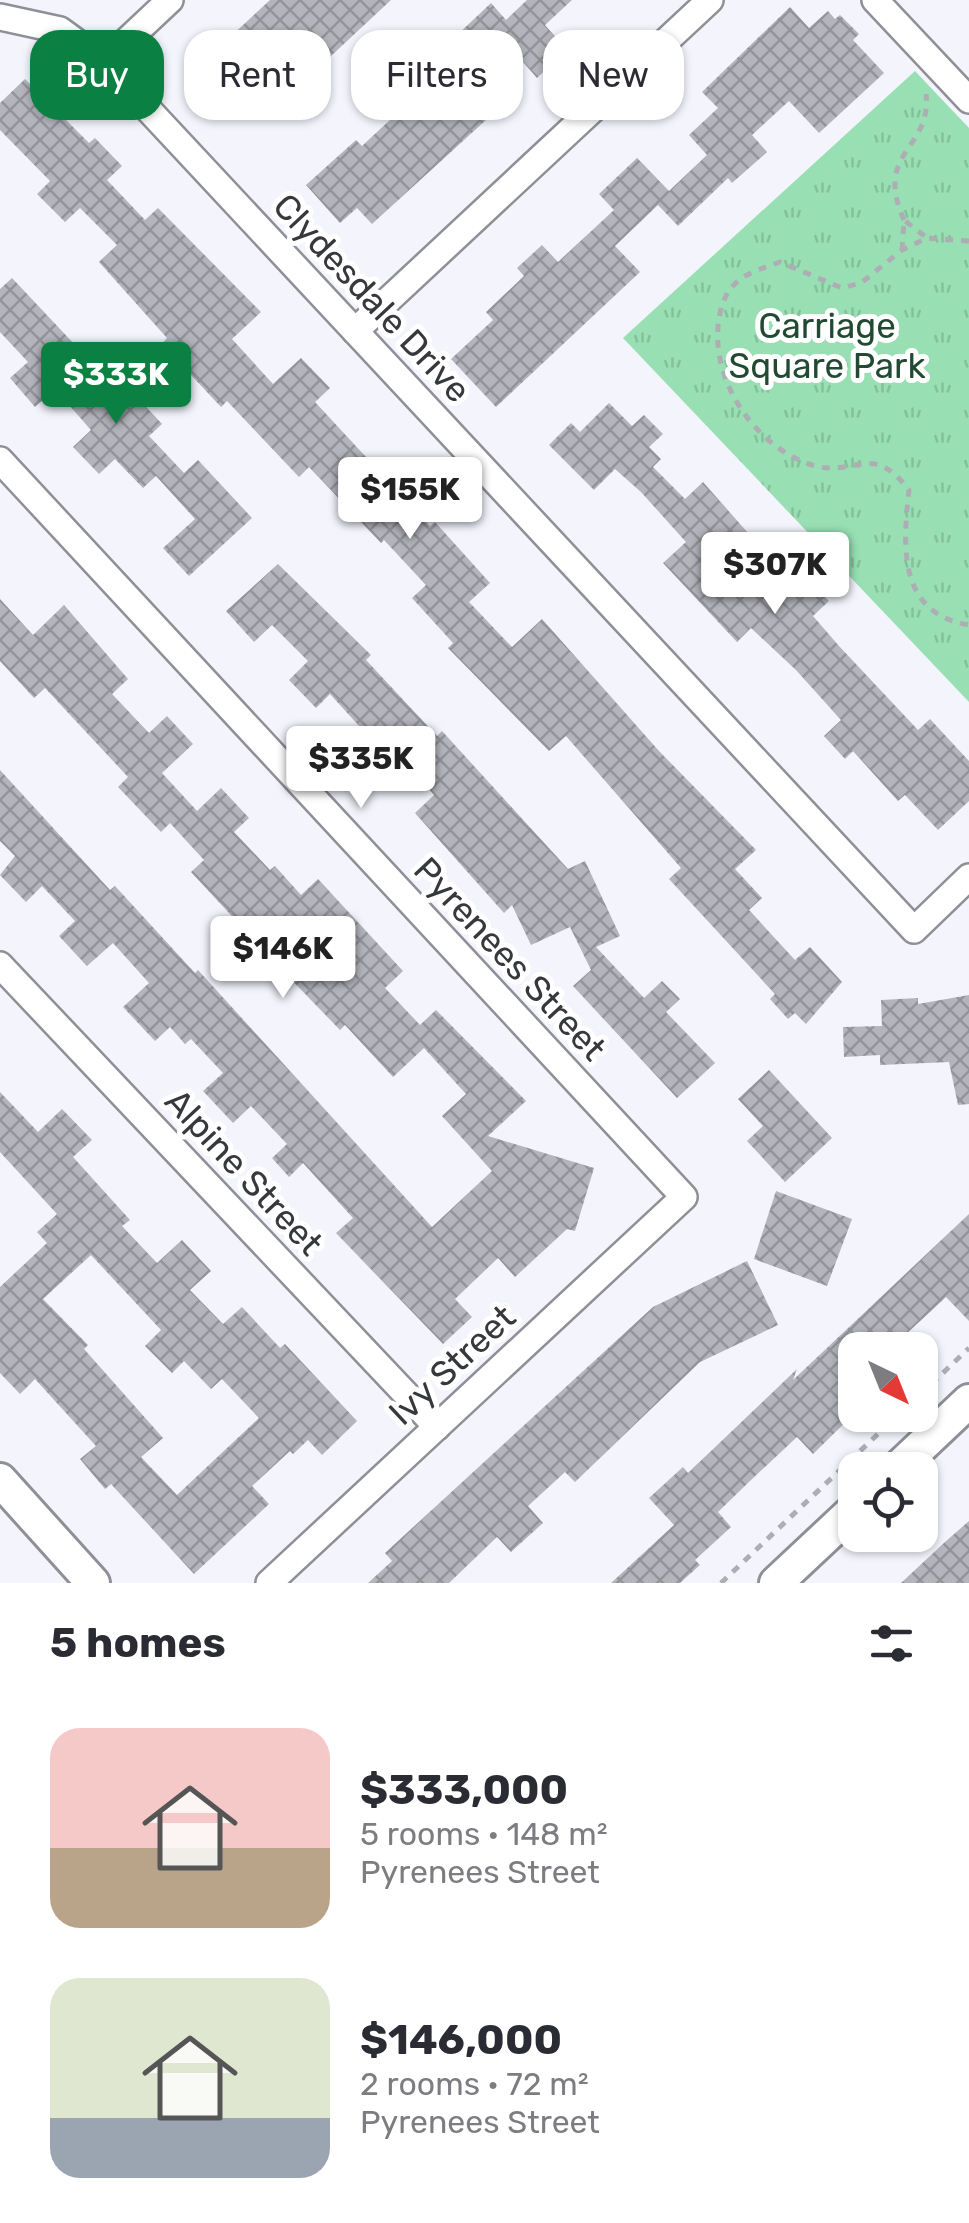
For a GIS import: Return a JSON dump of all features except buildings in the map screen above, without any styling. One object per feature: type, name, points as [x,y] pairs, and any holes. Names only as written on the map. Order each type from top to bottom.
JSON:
[{"type":"street","points":[[138,30],[170,0]]},
{"type":"street","points":[[355,331],[710,0]]},
{"type":"street","points":[[875,0],[969,100]]},
{"type":"street","name":"Clydesdale Drive","points":[[0,17],[60,30]]},
{"type":"street","name":"Clydesdale Drive","points":[[158,120],[914,930],[969,877]]},
{"type":"street","name":"Pyrenees Street","points":[[0,460],[684,1198]]},
{"type":"street","name":"Alpine Street","points":[[0,965],[437,1427]]},
{"type":"street","name":"Ivy Street","points":[[268,1583],[684,1198]]},
{"type":"street","points":[[915,1452],[969,1401]]},
{"type":"street","points":[[0,1480],[94,1583]]},
{"type":"street","points":[[776,1583],[838,1525]]},
{"type":"path","points":[[902,250],[904,220],[893,194],[896,170],[928,113],[924,82]]},
{"type":"path","points":[[904,220],[928,238]]},
{"type":"path","points":[[969,242],[928,238],[902,250],[861,283],[842,288],[780,262],[737,278],[724,296],[718,326],[724,362],[740,410],[767,442],[808,464],[838,469],[869,462],[892,467],[910,490],[903,559],[918,596],[950,622],[969,625]]},
{"type":"path","points":[[938,1378],[969,1348]]},
{"type":"path","points":[[720,1583],[880,1432]]},
{"type":"green space","name":"Carriage Square Park","points":[[915,71],[969,128],[969,702],[623,338]]}]
